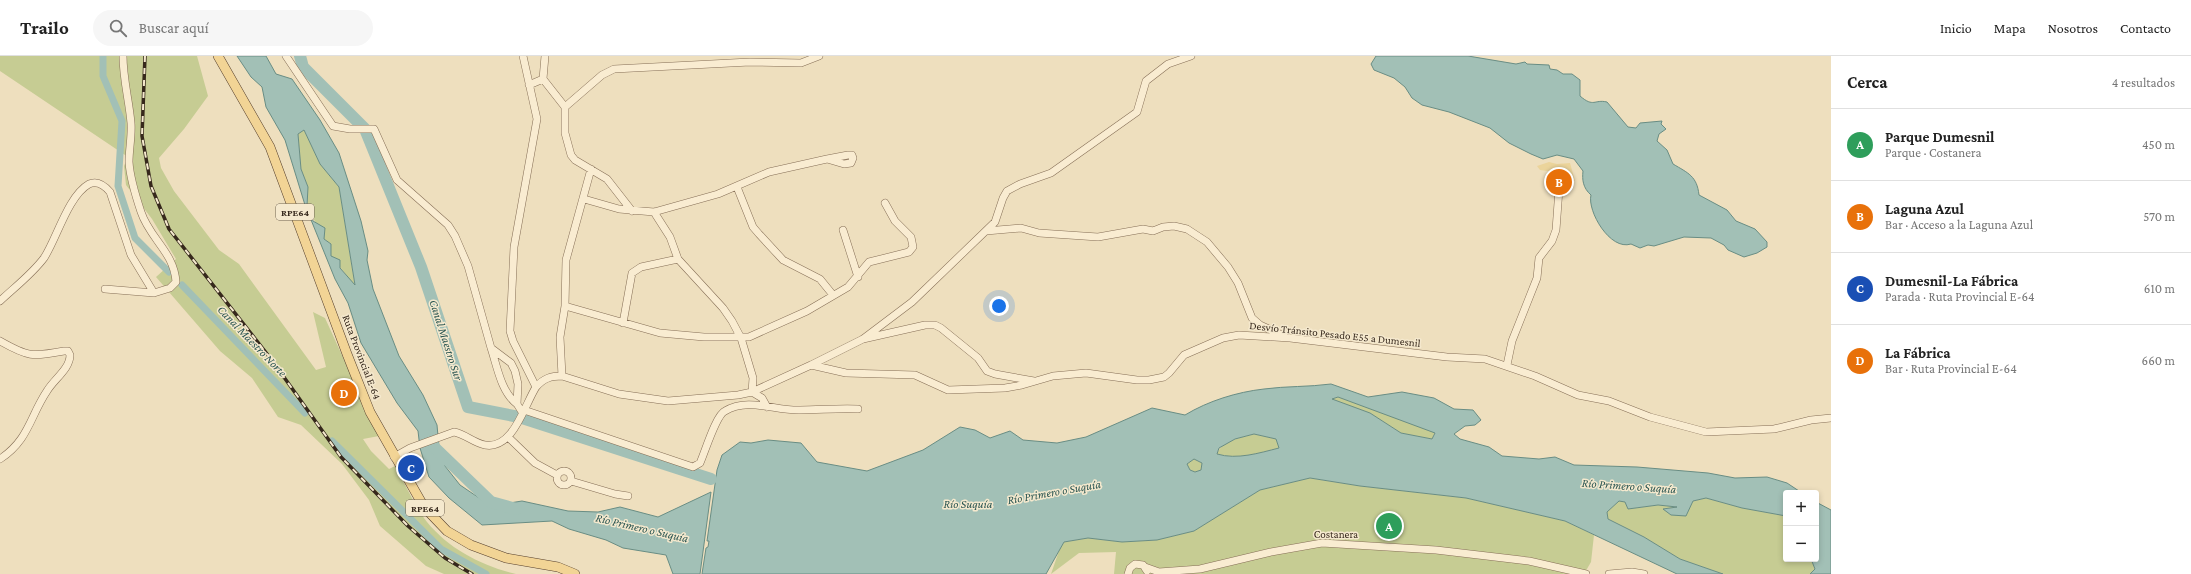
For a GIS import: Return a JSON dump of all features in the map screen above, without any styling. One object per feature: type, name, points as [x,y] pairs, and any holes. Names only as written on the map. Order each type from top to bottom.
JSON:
[{"type":"main road","name":"Ruta Provincial E-64","points":[[218,56],[270,147],[370,412],[394,457],[427,511],[455,536],[499,556],[558,567],[575,574]]},
{"type":"street","points":[[105,289],[154,293],[170,288],[176,282],[175,269],[172,260],[148,227],[142,213],[131,175],[129,161],[131,122],[124,81],[123,56]]},
{"type":"street","points":[[286,56],[333,126],[350,130],[374,129],[397,180],[403,188],[448,225],[468,266],[491,348],[505,388],[510,397],[523,411],[693,466],[700,463],[717,419],[725,410],[745,404],[800,410],[833,408],[858,409]]},
{"type":"street","points":[[523,56],[536,113],[537,127],[514,247],[510,317],[513,341],[536,387]]},
{"type":"street","points":[[527,74],[528,56]]},
{"type":"street","points":[[545,56],[543,79],[565,107],[565,133],[571,155],[575,160],[607,179],[632,211]]},
{"type":"street","points":[[565,107],[602,75],[614,69],[750,62],[801,63],[819,56]]},
{"type":"street","points":[[394,457],[410,448],[450,433],[461,434],[487,445],[496,445],[508,437],[536,387],[547,378],[562,376],[619,394],[663,401],[738,395],[752,392],[863,339],[912,302],[995,222],[1003,198],[1008,191],[1020,184],[1050,173],[1137,112],[1146,81],[1168,64],[1191,56]]},
{"type":"street","points":[[529,85],[543,79]]},
{"type":"street","points":[[584,199],[619,209],[654,212],[737,188],[770,172],[827,159]]},
{"type":"street","points":[[562,376],[560,329],[566,306],[566,260],[591,169]]},
{"type":"street","points":[[0,301],[36,268],[77,196],[89,184],[94,183],[103,184],[110,192],[131,255],[154,293]]},
{"type":"street","points":[[737,188],[753,227],[759,234],[783,260],[820,279],[833,296]]},
{"type":"street","points":[[1507,365],[1512,341],[1537,278],[1539,258],[1552,241],[1556,230],[1559,188]]},
{"type":"street","points":[[566,306],[660,333],[704,338],[749,337],[783,322],[833,296],[858,277],[869,262],[910,252],[913,247],[911,237],[895,221],[886,203]]},
{"type":"street","points":[[654,212],[670,237],[678,259],[723,308],[740,338],[753,378],[752,392]]},
{"type":"street","points":[[986,231],[1021,228],[1039,232],[1098,237],[1143,229],[1153,231],[1162,227],[1174,226],[1187,229],[1207,242],[1228,267],[1238,283],[1252,318],[1260,325],[1290,338]]},
{"type":"street","points":[[843,230],[858,277]]},
{"type":"street","points":[[624,323],[632,273],[641,267],[678,259]]},
{"type":"street","points":[[863,339],[925,325],[934,325],[978,358],[987,371],[994,374],[1035,381]]},
{"type":"street","name":"Desvío Tránsito Pesado E55 a Dumesnil","points":[[811,365],[846,373],[915,376],[948,390],[1005,388],[1053,376],[1086,373],[1137,380],[1149,380],[1164,377],[1184,355],[1231,336],[1290,338],[1447,357],[1485,359],[1507,365],[1578,395],[1609,402],[1645,415],[1696,430],[1718,432],[1762,430],[1811,420],[1831,418]]},
{"type":"street","points":[[0,341],[29,356],[41,356],[64,350],[68,351],[70,355],[68,364],[46,392],[30,427],[22,438],[0,459]]},
{"type":"street","points":[[491,348],[511,364],[515,371],[518,384],[517,404]]},
{"type":"street","points":[[752,392],[762,398],[767,407]]},
{"type":"street","points":[[508,437],[535,463],[557,475]]},
{"type":"street","points":[[557,475],[563,470],[568,472],[571,476],[571,481]]},
{"type":"street","points":[[557,475],[557,480],[561,485],[568,484],[571,481]]},
{"type":"street","points":[[571,481],[615,494],[628,496]]},
{"type":"street","name":"Costanera","points":[[1126,573],[1135,564],[1140,564],[1146,571],[1157,573],[1200,569],[1271,552],[1322,543],[1414,547],[1529,561],[1586,574]]},
{"type":"street","points":[[1609,574],[1632,572],[1644,574]]},
{"type":"green space","points":[[0,56],[197,56],[208,96],[184,129],[159,158],[161,168],[174,191],[219,250],[239,264],[316,370],[326,367],[313,312],[325,318],[379,436],[363,439],[371,451],[389,469],[395,466],[414,502],[427,522],[445,540],[467,555],[503,571],[516,574],[444,574],[426,566],[380,526],[369,500],[342,464],[301,425],[278,417],[252,378],[220,351],[156,277],[176,259],[152,219],[126,185],[124,166],[128,157],[0,71]]},
{"type":"green space","points":[[304,130],[320,164],[339,187],[355,286],[331,256],[331,244],[324,239],[307,206],[308,187],[301,169],[298,134]]},
{"type":"green space","points":[[1338,397],[1435,432],[1432,439],[1401,433],[1370,413],[1331,399]]},
{"type":"green space","points":[[1254,434],[1276,439],[1279,448],[1256,454],[1240,456],[1225,456],[1217,454],[1219,449],[1227,443],[1238,438]]},
{"type":"green space","points":[[1194,459],[1202,463],[1201,470],[1195,472],[1190,470],[1187,464]]},
{"type":"green space","points":[[1309,478],[1360,486],[1466,498],[1565,521],[1594,535],[1591,562],[1584,574],[1114,574],[1116,552],[1079,553],[1051,574],[1060,548],[1064,542],[1088,538],[1122,542],[1157,540],[1194,531],[1260,490]]},
{"type":"green space","points":[[1706,498],[1742,508],[1783,515],[1783,562],[1812,562],[1815,569],[1810,574],[1723,574],[1680,559],[1644,537],[1608,519],[1607,512],[1619,501],[1625,502],[1628,509],[1658,505],[1679,507],[1664,509],[1671,515],[1693,501]]},
{"type":"sand","points":[[1549,162],[1557,164],[1570,163],[1575,181],[1568,181],[1554,172],[1540,170],[1537,166]]},
{"type":"water","points":[[237,56],[266,56],[276,74],[292,79],[320,120],[339,153],[361,221],[368,251],[367,260],[373,289],[399,356],[423,395],[437,425],[439,447],[445,466],[460,485],[491,506],[522,501],[568,511],[598,512],[620,507],[658,517],[711,492],[700,574],[673,574],[666,555],[623,548],[606,540],[569,529],[552,521],[482,525],[449,498],[429,477],[420,448],[418,431],[397,403],[361,343],[348,303],[335,279],[305,205],[285,140],[266,107],[262,87],[251,77]],"holes":[[[304,130],[320,164],[339,187],[355,285],[340,268],[340,260],[331,256],[331,244],[324,239],[325,228],[313,221],[307,206],[308,187],[301,169],[298,134]]]},
{"type":"water","points":[[1376,56],[1468,56],[1516,64],[1525,62],[1527,64],[1549,65],[1550,69],[1557,70],[1563,74],[1572,74],[1580,80],[1580,96],[1588,102],[1607,102],[1628,127],[1636,128],[1640,123],[1662,121],[1661,124],[1666,129],[1659,134],[1657,141],[1667,150],[1673,164],[1694,179],[1699,195],[1727,210],[1736,221],[1755,229],[1767,242],[1767,247],[1757,253],[1744,257],[1728,250],[1724,245],[1711,238],[1684,237],[1654,246],[1648,245],[1640,248],[1631,244],[1623,245],[1615,242],[1608,236],[1596,219],[1591,202],[1591,195],[1586,190],[1584,184],[1583,171],[1574,159],[1557,155],[1543,159],[1509,143],[1490,128],[1449,112],[1422,105],[1412,98],[1405,87],[1394,78],[1374,70],[1371,64]]},
{"type":"water","name":"Río Suquía","points":[[1331,384],[1368,397],[1402,392],[1434,398],[1454,409],[1473,410],[1481,420],[1475,425],[1465,426],[1454,434],[1460,439],[1489,447],[1502,456],[1539,459],[1555,457],[1574,465],[1637,467],[1708,473],[1735,478],[1767,477],[1787,483],[1798,490],[1783,490],[1783,515],[1742,508],[1706,498],[1693,501],[1686,516],[1671,515],[1663,509],[1677,507],[1658,505],[1628,509],[1625,502],[1619,501],[1607,512],[1608,519],[1644,537],[1680,559],[1723,574],[1677,574],[1565,521],[1466,498],[1360,486],[1310,478],[1260,490],[1194,531],[1157,540],[1122,542],[1088,538],[1064,542],[1046,574],[702,574],[706,548],[708,547],[709,541],[707,541],[717,470],[722,455],[740,442],[751,443],[768,440],[801,443],[817,462],[867,471],[923,450],[960,427],[975,430],[990,438],[1010,431],[1023,440],[1057,443],[1086,437],[1152,408],[1185,415],[1213,401],[1244,392],[1272,388]],"holes":[[[1338,397],[1435,433],[1432,439],[1401,433],[1370,413],[1332,399]],[[1254,434],[1276,439],[1279,448],[1256,454],[1240,456],[1225,456],[1217,454],[1219,448],[1235,439]],[[1194,459],[1202,463],[1201,470],[1195,472],[1190,470],[1187,464]]]},
{"type":"water","points":[[1819,504],[1831,510],[1831,574],[1810,574],[1815,569],[1812,562],[1819,562]]},
{"type":"waterway","name":"Canal Maestro Norte","points":[[103,56],[103,76],[122,121],[118,186],[135,238],[169,272]]},
{"type":"waterway","name":"Canal Maestro Sur","points":[[300,56],[303,67],[365,129],[421,267],[468,407],[519,417],[711,479]]},
{"type":"waterway","name":"Canal Maestro Norte","points":[[182,285],[305,413]]},
{"type":"waterway","name":"Canal Maestro Norte","points":[[332,441],[441,549],[486,574]]},
{"type":"waterway","name":"Río Primero o Suquía","points":[[432,443],[435,448],[491,502],[516,509]]},
{"type":"railway","points":[[145,56],[142,136],[151,186],[169,229],[271,359],[341,457],[408,526],[445,558],[472,574]]},
{"type":"place","name":"Laguna Azul","points":[[1559,182]]},
{"type":"place","name":"La Fábrica","points":[[344,393]]},
{"type":"place","name":"Dumesnil-La Fábrica","points":[[411,468]]},
{"type":"place","name":"Parque Dumesnil","points":[[1389,526]]}]
